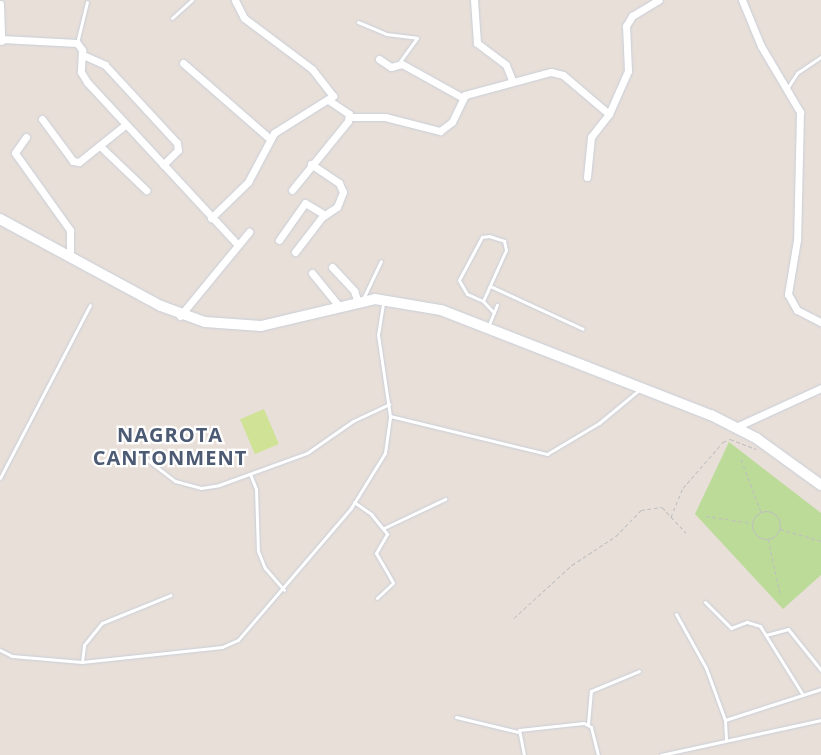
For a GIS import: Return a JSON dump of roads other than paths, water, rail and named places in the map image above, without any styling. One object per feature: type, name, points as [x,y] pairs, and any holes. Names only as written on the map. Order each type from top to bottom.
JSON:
[{"type":"main road","points":[[0,219],[70,255],[180,316],[230,327],[260,326],[338,305],[383,300],[441,310],[640,389],[706,413],[770,447],[821,485]]},
{"type":"street","points":[[235,0],[244,18],[323,78],[332,91],[330,101]]},
{"type":"street","points":[[474,0],[477,43],[506,65],[513,82]]},
{"type":"street","points":[[587,176],[591,137],[610,114],[628,71],[626,26],[632,16],[659,0]]},
{"type":"street","points":[[742,0],[761,46],[788,87],[800,112],[802,132],[796,240],[788,294],[797,310],[821,322]]},
{"type":"street","points":[[0,4],[1,41],[77,43],[83,55],[83,77],[124,125],[237,244]]},
{"type":"street","points":[[83,55],[105,65],[177,143],[176,154],[163,165]]},
{"type":"street","points":[[379,60],[388,66],[398,65],[463,98],[513,82],[558,73],[610,114]]},
{"type":"street","points":[[183,63],[270,139]]},
{"type":"street","points":[[330,101],[350,117],[385,116],[440,131],[452,122],[463,98]]},
{"type":"street","points":[[212,218],[248,182],[270,139],[279,128],[330,101]]},
{"type":"street","points":[[292,190],[350,117]]},
{"type":"street","points":[[42,119],[72,161],[82,161],[124,125]]},
{"type":"street","points":[[26,137],[15,153],[70,230],[70,255]]},
{"type":"street","points":[[100,146],[146,190]]},
{"type":"street","points":[[296,252],[325,215],[337,207],[342,187],[311,164]]},
{"type":"street","points":[[279,240],[306,203],[325,215]]},
{"type":"street","points":[[180,316],[219,273],[237,244],[249,232]]},
{"type":"street","points":[[332,267],[354,291],[360,302]]},
{"type":"street","points":[[312,273],[338,305]]},
{"type":"street","points":[[736,428],[821,388]]},
{"type":"lane","points":[[172,18],[192,0]]},
{"type":"lane","points":[[77,43],[88,2]]},
{"type":"lane","points":[[358,22],[386,34],[417,38],[398,65]]},
{"type":"lane","points":[[788,87],[797,73],[821,57]]},
{"type":"lane","points":[[483,301],[506,245],[484,236],[459,280],[466,294],[483,301],[494,313]]},
{"type":"lane","points":[[360,302],[381,261]]},
{"type":"lane","points":[[490,286],[583,329]]},
{"type":"lane","points":[[0,650],[12,656],[82,662],[230,645],[284,590],[354,502],[385,453],[390,416],[378,335],[383,300]]},
{"type":"lane","points":[[0,478],[90,305]]},
{"type":"lane","points":[[487,329],[497,305]]},
{"type":"lane","points":[[390,416],[547,454],[592,428],[640,389]]},
{"type":"lane","points":[[141,455],[175,481],[201,488],[250,474],[307,453],[353,421],[388,404]]},
{"type":"lane","points":[[250,474],[256,490],[258,551],[265,568],[284,590]]},
{"type":"lane","points":[[384,528],[445,499]]},
{"type":"lane","points":[[354,502],[384,528],[386,539],[376,553],[393,583],[377,598]]},
{"type":"lane","points":[[82,662],[84,645],[102,623],[171,596]]},
{"type":"lane","points":[[705,602],[731,628],[752,622],[766,635],[803,695]]},
{"type":"lane","points":[[676,614],[706,668],[726,720],[726,740]]},
{"type":"lane","points":[[766,635],[788,629],[821,670]]},
{"type":"lane","points":[[598,755],[588,724],[591,691],[638,671]]},
{"type":"lane","points":[[726,720],[821,689]]},
{"type":"lane","points":[[456,718],[518,732],[588,724]]},
{"type":"lane","points":[[661,755],[821,720]]},
{"type":"lane","points":[[518,732],[524,755]]},
{"type":"district","name":"NAGROTA CANTONMENT","points":[[170,446]]}]
